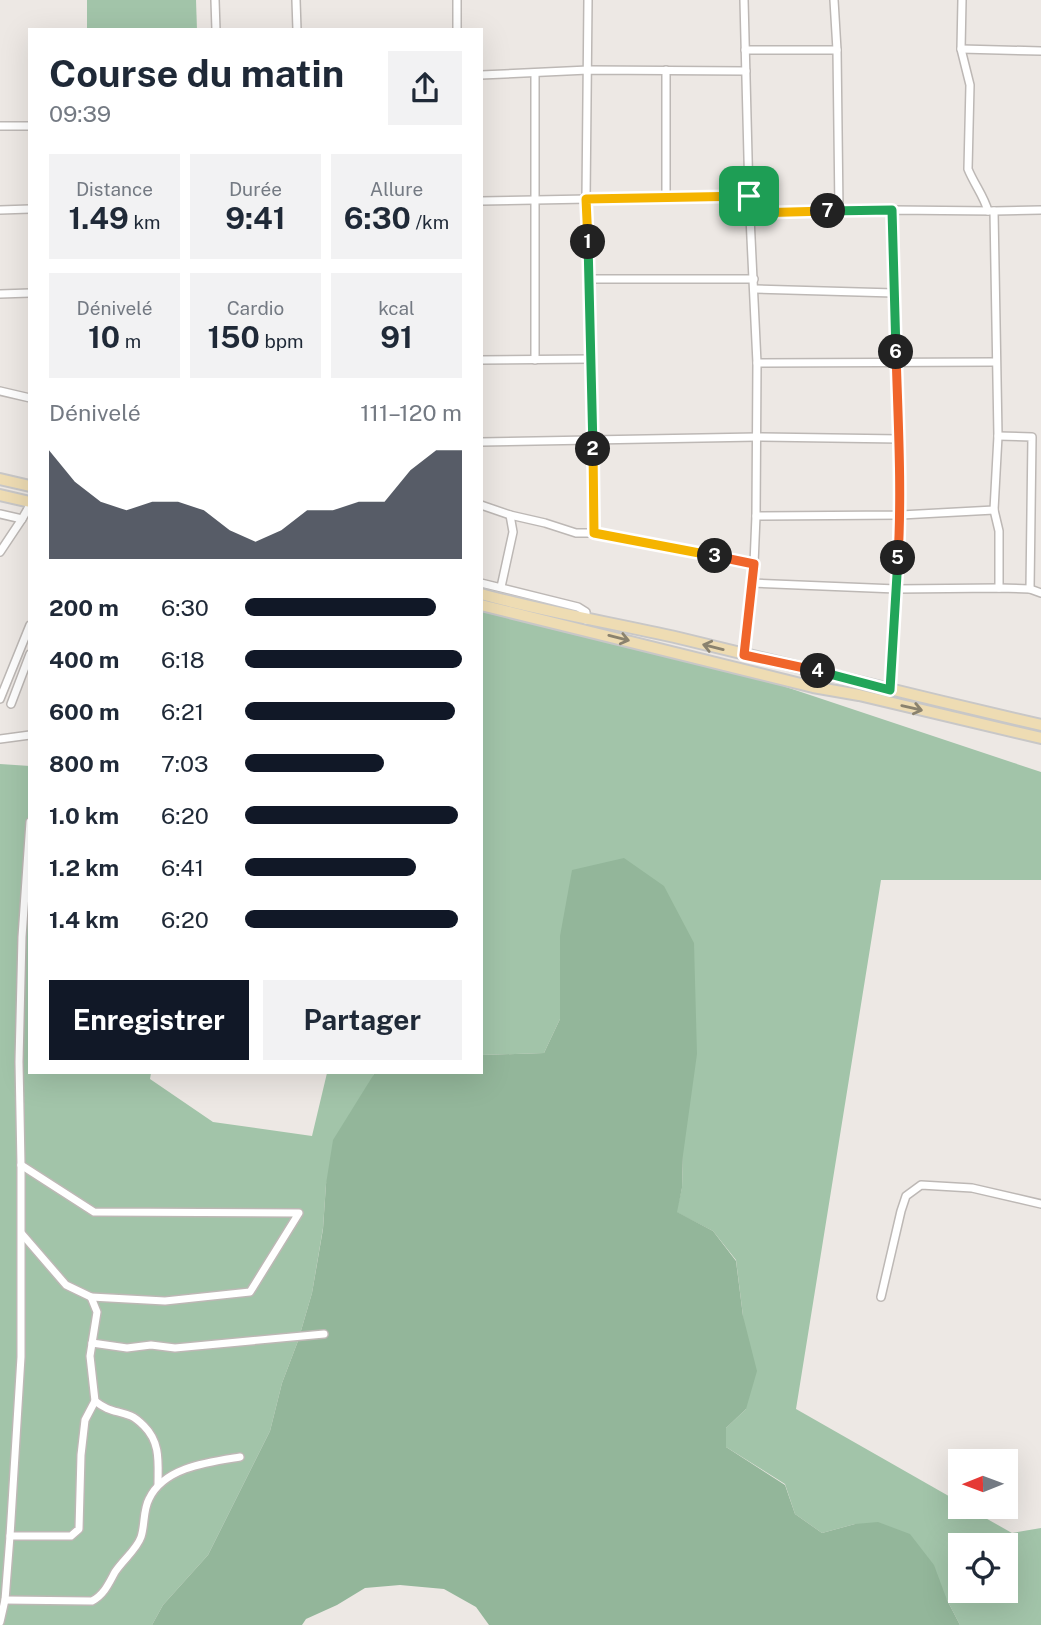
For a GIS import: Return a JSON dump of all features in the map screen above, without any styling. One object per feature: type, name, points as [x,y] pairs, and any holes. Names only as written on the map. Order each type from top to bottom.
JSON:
[{"type":"main road","points":[[0,479],[28,486]]},
{"type":"main road","points":[[0,495],[28,502]]},
{"type":"main road","points":[[483,594],[829,673],[1041,725]]},
{"type":"main road","points":[[483,605],[813,687],[859,695],[1041,738]]},
{"type":"street","points":[[215,0],[216,28]]},
{"type":"street","points":[[296,0],[296,28]]},
{"type":"street","points":[[457,0],[457,28]]},
{"type":"street","points":[[588,0],[586,199],[594,533]]},
{"type":"street","points":[[744,0],[757,363],[754,564],[744,655]]},
{"type":"street","points":[[834,0],[839,211]]},
{"type":"street","points":[[962,0],[961,49],[970,85],[968,169],[991,211],[998,436],[994,510],[999,531],[999,588]]},
{"type":"street","points":[[961,49],[1041,51]]},
{"type":"street","points":[[745,50],[837,50]]},
{"type":"street","points":[[666,70],[666,197]]},
{"type":"street","points":[[483,75],[588,71],[746,71]]},
{"type":"street","points":[[535,73],[535,360]]},
{"type":"street","points":[[0,126],[28,126]]},
{"type":"street","points":[[483,201],[749,196]]},
{"type":"street","points":[[0,210],[28,209]]},
{"type":"street","points":[[750,213],[1041,209]]},
{"type":"street","points":[[890,690],[901,515],[892,210]]},
{"type":"street","points":[[590,279],[754,279]]},
{"type":"street","points":[[755,289],[894,293]]},
{"type":"street","points":[[0,294],[28,293]]},
{"type":"street","points":[[483,360],[590,359]]},
{"type":"street","points":[[757,363],[995,362]]},
{"type":"street","points":[[0,391],[28,398]]},
{"type":"street","points":[[998,436],[1032,437],[1030,590]]},
{"type":"street","points":[[483,442],[757,437],[900,439]]},
{"type":"street","points":[[483,506],[576,533],[594,533],[754,564]]},
{"type":"street","points":[[0,552],[28,507]]},
{"type":"street","points":[[756,516],[901,515],[994,510]]},
{"type":"street","points":[[0,514],[22,519]]},
{"type":"street","points":[[501,587],[513,532],[510,515]]},
{"type":"street","points":[[483,583],[579,607],[586,612],[586,620]]},
{"type":"street","points":[[752,583],[896,589],[999,588],[1041,593]]},
{"type":"street","points":[[0,699],[28,630]]},
{"type":"street","points":[[12,704],[28,660]]},
{"type":"street","points":[[0,739],[28,735]]},
{"type":"street","points":[[0,1622],[5,1601],[21,1357],[22,1165],[19,1062],[22,937],[28,851]]},
{"type":"street","points":[[21,1234],[66,1285],[91,1297],[166,1301],[250,1292],[299,1213],[94,1212],[22,1165]]},
{"type":"street","points":[[881,1297],[906,1196],[921,1185],[972,1188],[1041,1204]]},
{"type":"street","points":[[10,1536],[71,1536],[79,1529],[85,1420],[95,1401],[90,1356],[97,1312],[91,1297]]},
{"type":"street","points":[[92,1343],[127,1348],[151,1345],[175,1348],[324,1334]]},
{"type":"street","points":[[95,1401],[106,1410],[134,1417],[147,1429],[158,1450],[158,1485]]},
{"type":"street","points":[[5,1601],[92,1601],[100,1597],[141,1539],[148,1501],[158,1485],[198,1465],[240,1457]]},
{"type":"green space","points":[[87,0],[196,0],[197,28],[87,28]]},
{"type":"green space","points":[[483,605],[708,661],[1041,772],[1041,880],[881,880],[796,1409],[948,1496],[948,1519],[987,1519],[1012,1533],[948,1533],[948,1602],[855,1524],[822,1533],[795,1514],[785,1484],[726,1447],[726,1428],[746,1409],[743,1316],[736,1260],[713,1231],[676,1212],[682,1188],[683,1155],[560,936],[560,1019],[544,1053],[483,1055]]},
{"type":"green space","points":[[0,764],[28,766],[28,1074],[151,1074],[150,1079],[213,1122],[312,1136],[327,1074],[374,1074],[326,1184],[323,1228],[312,1293],[282,1383],[270,1431],[208,1555],[163,1605],[152,1625],[0,1625]]},
{"type":"green space","points":[[624,858],[664,886],[694,943],[697,1054],[677,1212],[713,1231],[736,1261],[743,1316],[757,1371],[746,1409],[726,1428],[726,1447],[785,1485],[795,1514],[822,1533],[855,1524],[878,1522],[910,1534],[934,1565],[948,1603],[960,1625],[489,1625],[476,1607],[444,1589],[400,1585],[365,1588],[306,1619],[302,1625],[152,1625],[163,1605],[208,1555],[270,1431],[282,1383],[312,1293],[323,1229],[333,1140],[374,1074],[483,1074],[483,1055],[544,1053],[560,1019],[560,936],[572,870]]},
{"type":"green space","points":[[1041,1528],[1041,1625],[960,1625],[949,1603],[1018,1603],[1018,1533],[1012,1533]]},
{"type":"route","points":[[749,196],[750,213],[892,210],[901,515],[890,690],[829,673],[744,655],[754,564],[594,533],[586,199],[749,196]]}]
